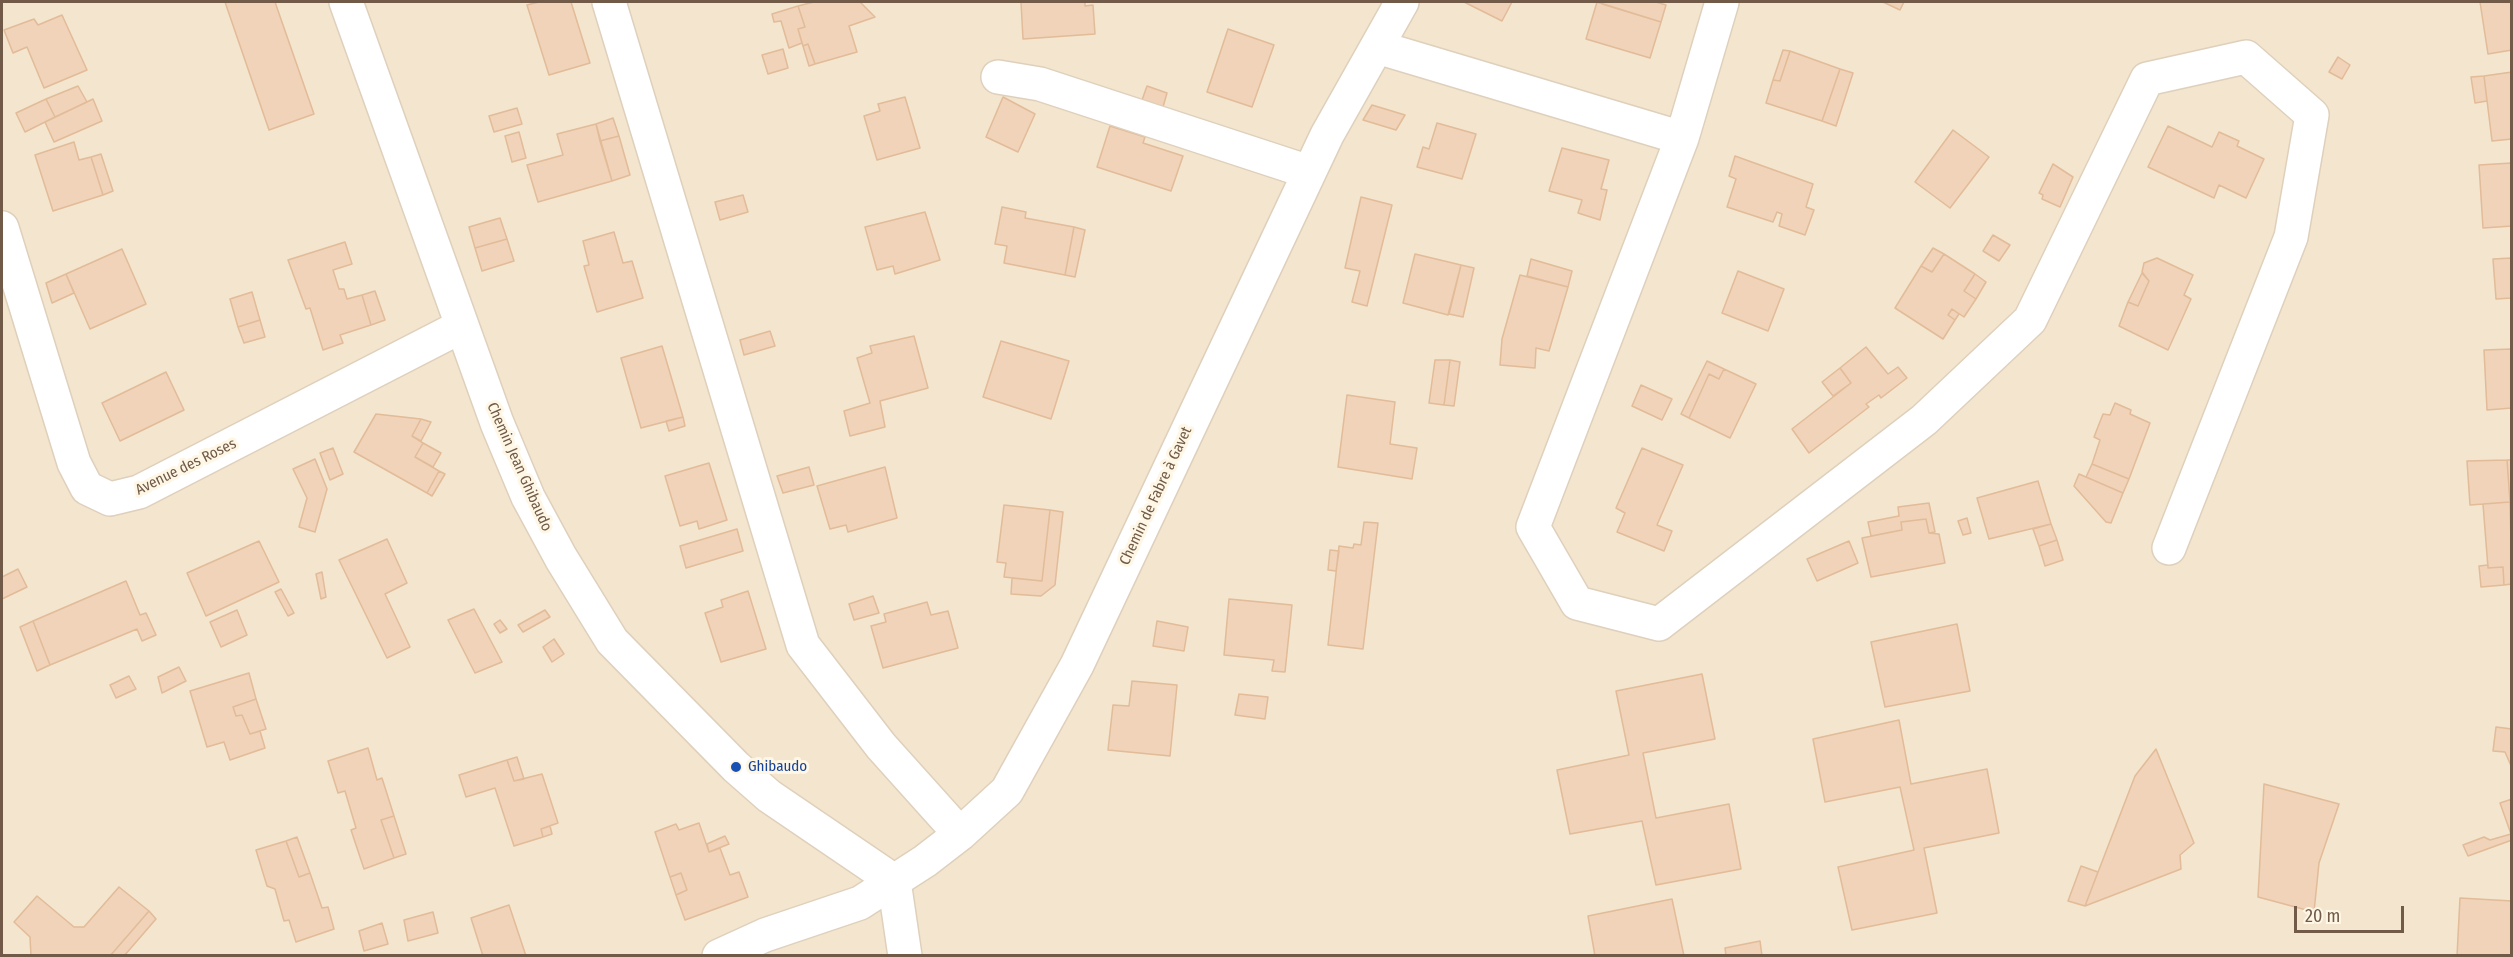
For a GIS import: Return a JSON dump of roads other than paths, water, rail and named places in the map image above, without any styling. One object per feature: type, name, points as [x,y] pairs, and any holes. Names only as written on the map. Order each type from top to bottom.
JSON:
[{"type":"street","name":"Chemin Jean Ghibaudo","points":[[346,2],[497,423],[528,497],[561,558],[612,641],[659,691],[769,796],[894,880]]},
{"type":"street","points":[[609,2],[803,645],[881,746],[960,834]]},
{"type":"street","name":"Chemin de Fabre à Gavet","points":[[719,956],[765,935],[860,903],[925,861],[960,834],[1007,791],[1077,665],[1309,172],[1402,2]]},
{"type":"street","points":[[1722,2],[1682,138],[1533,527],[1577,603],[1659,624],[1924,420],[2030,320],[2147,79],[2246,57],[2312,115],[2291,237],[2169,548]]},
{"type":"street","points":[[1377,47],[1682,138]]},
{"type":"street","points":[[998,77],[1040,84],[1309,172]]},
{"type":"street","name":"Avenue des Roses","points":[[2,228],[74,463],[87,488],[110,499],[139,492],[462,326]]},
{"type":"street","points":[[894,880],[905,956]]},
{"type":"place","name":"Ghibaudo","points":[[736,767]]}]
